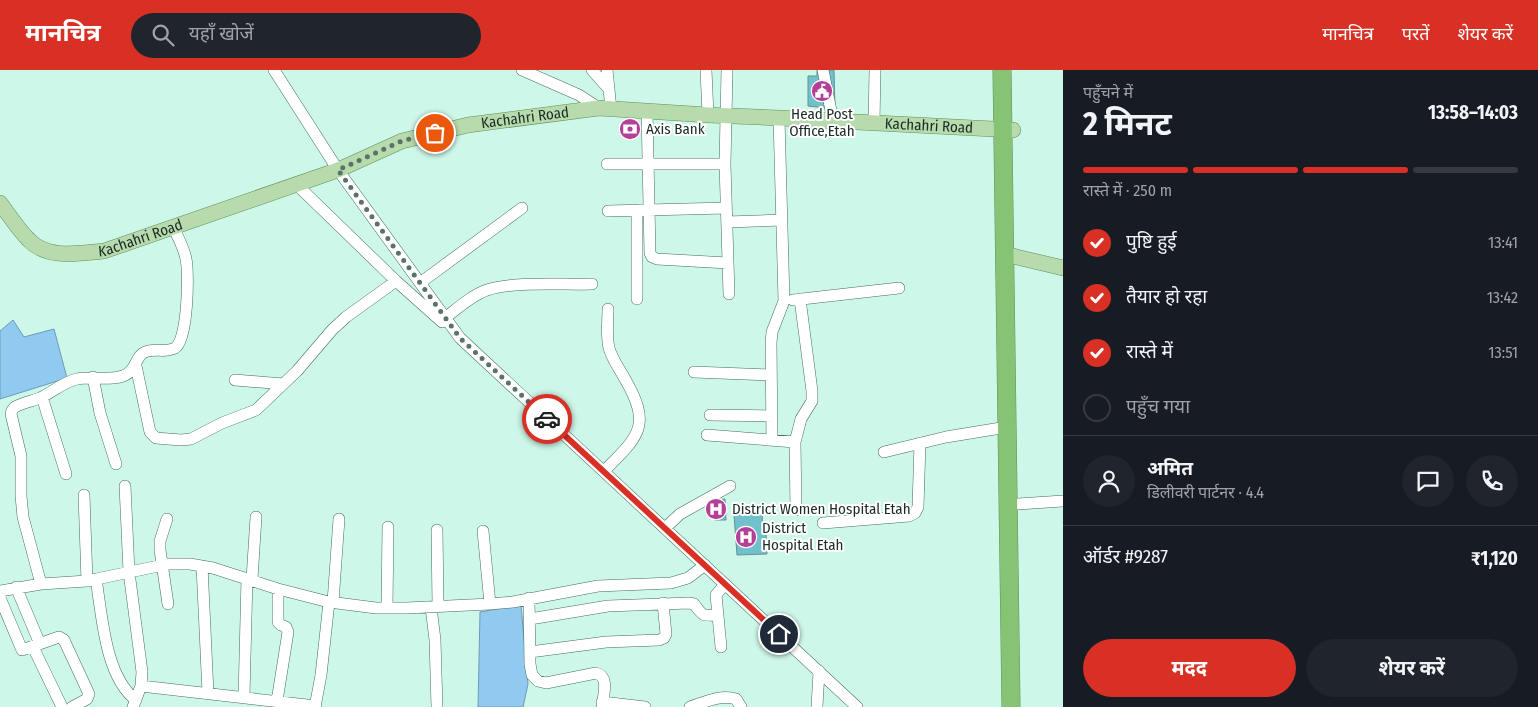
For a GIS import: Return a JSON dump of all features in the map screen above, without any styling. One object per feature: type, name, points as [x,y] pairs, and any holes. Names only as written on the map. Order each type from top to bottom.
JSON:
[{"type":"highway","points":[[1002,70],[1008,130],[1018,504],[1015,683],[1011,707]]},
{"type":"highway","points":[[1008,130],[1013,70]]},
{"type":"highway","points":[[1010,255],[1007,426],[1015,683],[1021,707]]},
{"type":"main road","name":"Kachahri Road","points":[[0,203],[30,242],[49,252],[74,254],[104,251],[338,170],[402,141],[458,127],[605,109],[708,116],[1008,130]]},
{"type":"main road","points":[[1010,255],[1063,268]]},
{"type":"street","points":[[274,70],[338,170],[460,338]]},
{"type":"street","points":[[522,70],[605,109],[608,88],[607,70]]},
{"type":"street","points":[[592,70],[608,88]]},
{"type":"street","points":[[706,70],[708,116]]},
{"type":"street","points":[[728,70],[725,164],[729,294]]},
{"type":"street","points":[[823,70],[833,121]]},
{"type":"street","points":[[874,123],[875,70]]},
{"type":"street","points":[[647,111],[650,253],[652,257],[657,259],[728,263]]},
{"type":"street","points":[[772,440],[772,332],[784,301],[779,118]]},
{"type":"street","points":[[607,164],[725,164]]},
{"type":"street","points":[[296,184],[396,281],[604,471],[857,707]]},
{"type":"street","points":[[420,283],[522,208]]},
{"type":"street","points":[[608,211],[726,208]]},
{"type":"street","points":[[636,299],[637,210]]},
{"type":"street","points":[[726,222],[782,220]]},
{"type":"street","points":[[41,584],[23,517],[21,456],[11,414],[14,408],[42,397],[66,382],[93,377],[118,378],[125,376],[136,366],[144,352],[176,348],[182,339],[186,295],[186,258],[173,227]]},
{"type":"street","points":[[136,366],[150,432],[156,438],[191,439],[222,423],[256,410],[297,371],[332,330],[346,317],[396,281]]},
{"type":"street","points":[[445,318],[474,296],[486,290],[504,286],[592,284]]},
{"type":"street","points":[[784,301],[899,288]]},
{"type":"street","points":[[796,510],[796,442],[801,419],[812,401],[800,300]]},
{"type":"street","points":[[604,471],[629,447],[637,434],[640,414],[635,397],[615,364],[609,347],[608,309]]},
{"type":"street","points":[[694,372],[771,375]]},
{"type":"street","points":[[93,377],[100,413],[116,464]]},
{"type":"street","points":[[235,380],[283,384]]},
{"type":"street","points":[[42,397],[66,474]]},
{"type":"street","points":[[710,415],[772,416]]},
{"type":"street","points":[[884,452],[946,437],[1007,426]]},
{"type":"street","points":[[707,435],[796,442]]},
{"type":"street","points":[[823,522],[909,516],[915,513],[918,507],[920,443]]},
{"type":"street","points":[[125,486],[128,572],[142,672],[141,686],[134,704]]},
{"type":"street","points":[[665,528],[680,514],[730,486]]},
{"type":"street","points":[[84,495],[92,580],[112,661],[119,681],[134,704]]},
{"type":"street","points":[[1018,504],[1063,501]]},
{"type":"street","points":[[244,696],[249,579],[256,517]]},
{"type":"street","points":[[168,518],[160,541],[161,565],[168,604]]},
{"type":"street","points":[[141,686],[244,696],[316,706],[331,602],[339,519]]},
{"type":"street","points":[[387,608],[388,527]]},
{"type":"street","points":[[437,530],[435,607],[437,707]]},
{"type":"street","points":[[483,531],[490,604]]},
{"type":"street","points":[[0,591],[41,584],[92,580],[161,565],[190,564],[331,602],[387,608],[435,607],[490,604],[598,586],[671,583],[688,578],[705,565]]},
{"type":"street","points":[[202,566],[208,693]]},
{"type":"street","points":[[721,647],[716,595],[725,584]]},
{"type":"street","points":[[16,587],[37,646],[62,707]]},
{"type":"street","points":[[277,700],[288,632],[286,627],[278,622],[278,589]]},
{"type":"street","points":[[0,598],[21,648],[25,650],[59,637],[64,640],[89,694],[87,699],[72,707]]},
{"type":"street","points":[[530,598],[532,675],[538,681],[546,683],[596,673],[604,678],[602,705],[644,707]]},
{"type":"street","points":[[530,619],[608,606],[663,603],[694,604],[703,616],[717,614]]},
{"type":"street","points":[[530,652],[606,642],[659,640],[664,638],[666,634],[663,603]]},
{"type":"street","points":[[817,707],[819,671]]},
{"type":"street","points":[[690,707],[714,699],[730,697],[736,699],[740,707]]},
{"type":"water","points":[[13,320],[24,337],[54,329],[67,378],[0,399],[0,331]]},
{"type":"water","points":[[521,605],[528,684],[523,707],[478,707],[480,612]]},
{"type":"building","name":"Head Post Office,Etah","points":[[817,70],[834,70],[835,109],[808,106],[808,76],[817,76]]},
{"type":"building","points":[[725,499],[726,520],[715,520],[715,500]]},
{"type":"building","points":[[762,514],[763,532],[766,532],[767,554],[737,555],[734,515]]},
{"type":"way so far","points":[[435,133],[402,141],[338,170],[460,338],[547,419]]},
{"type":"place","name":"Head Post Office,Etah","points":[[822,91]]},
{"type":"place","name":"Axis Bank","points":[[630,129]]},
{"type":"place","name":"District Women Hospital Etah","points":[[716,509]]},
{"type":"place","name":"District Hospital Etah","points":[[746,537]]},
{"type":"route","points":[[547,419],[779,634]]}]
